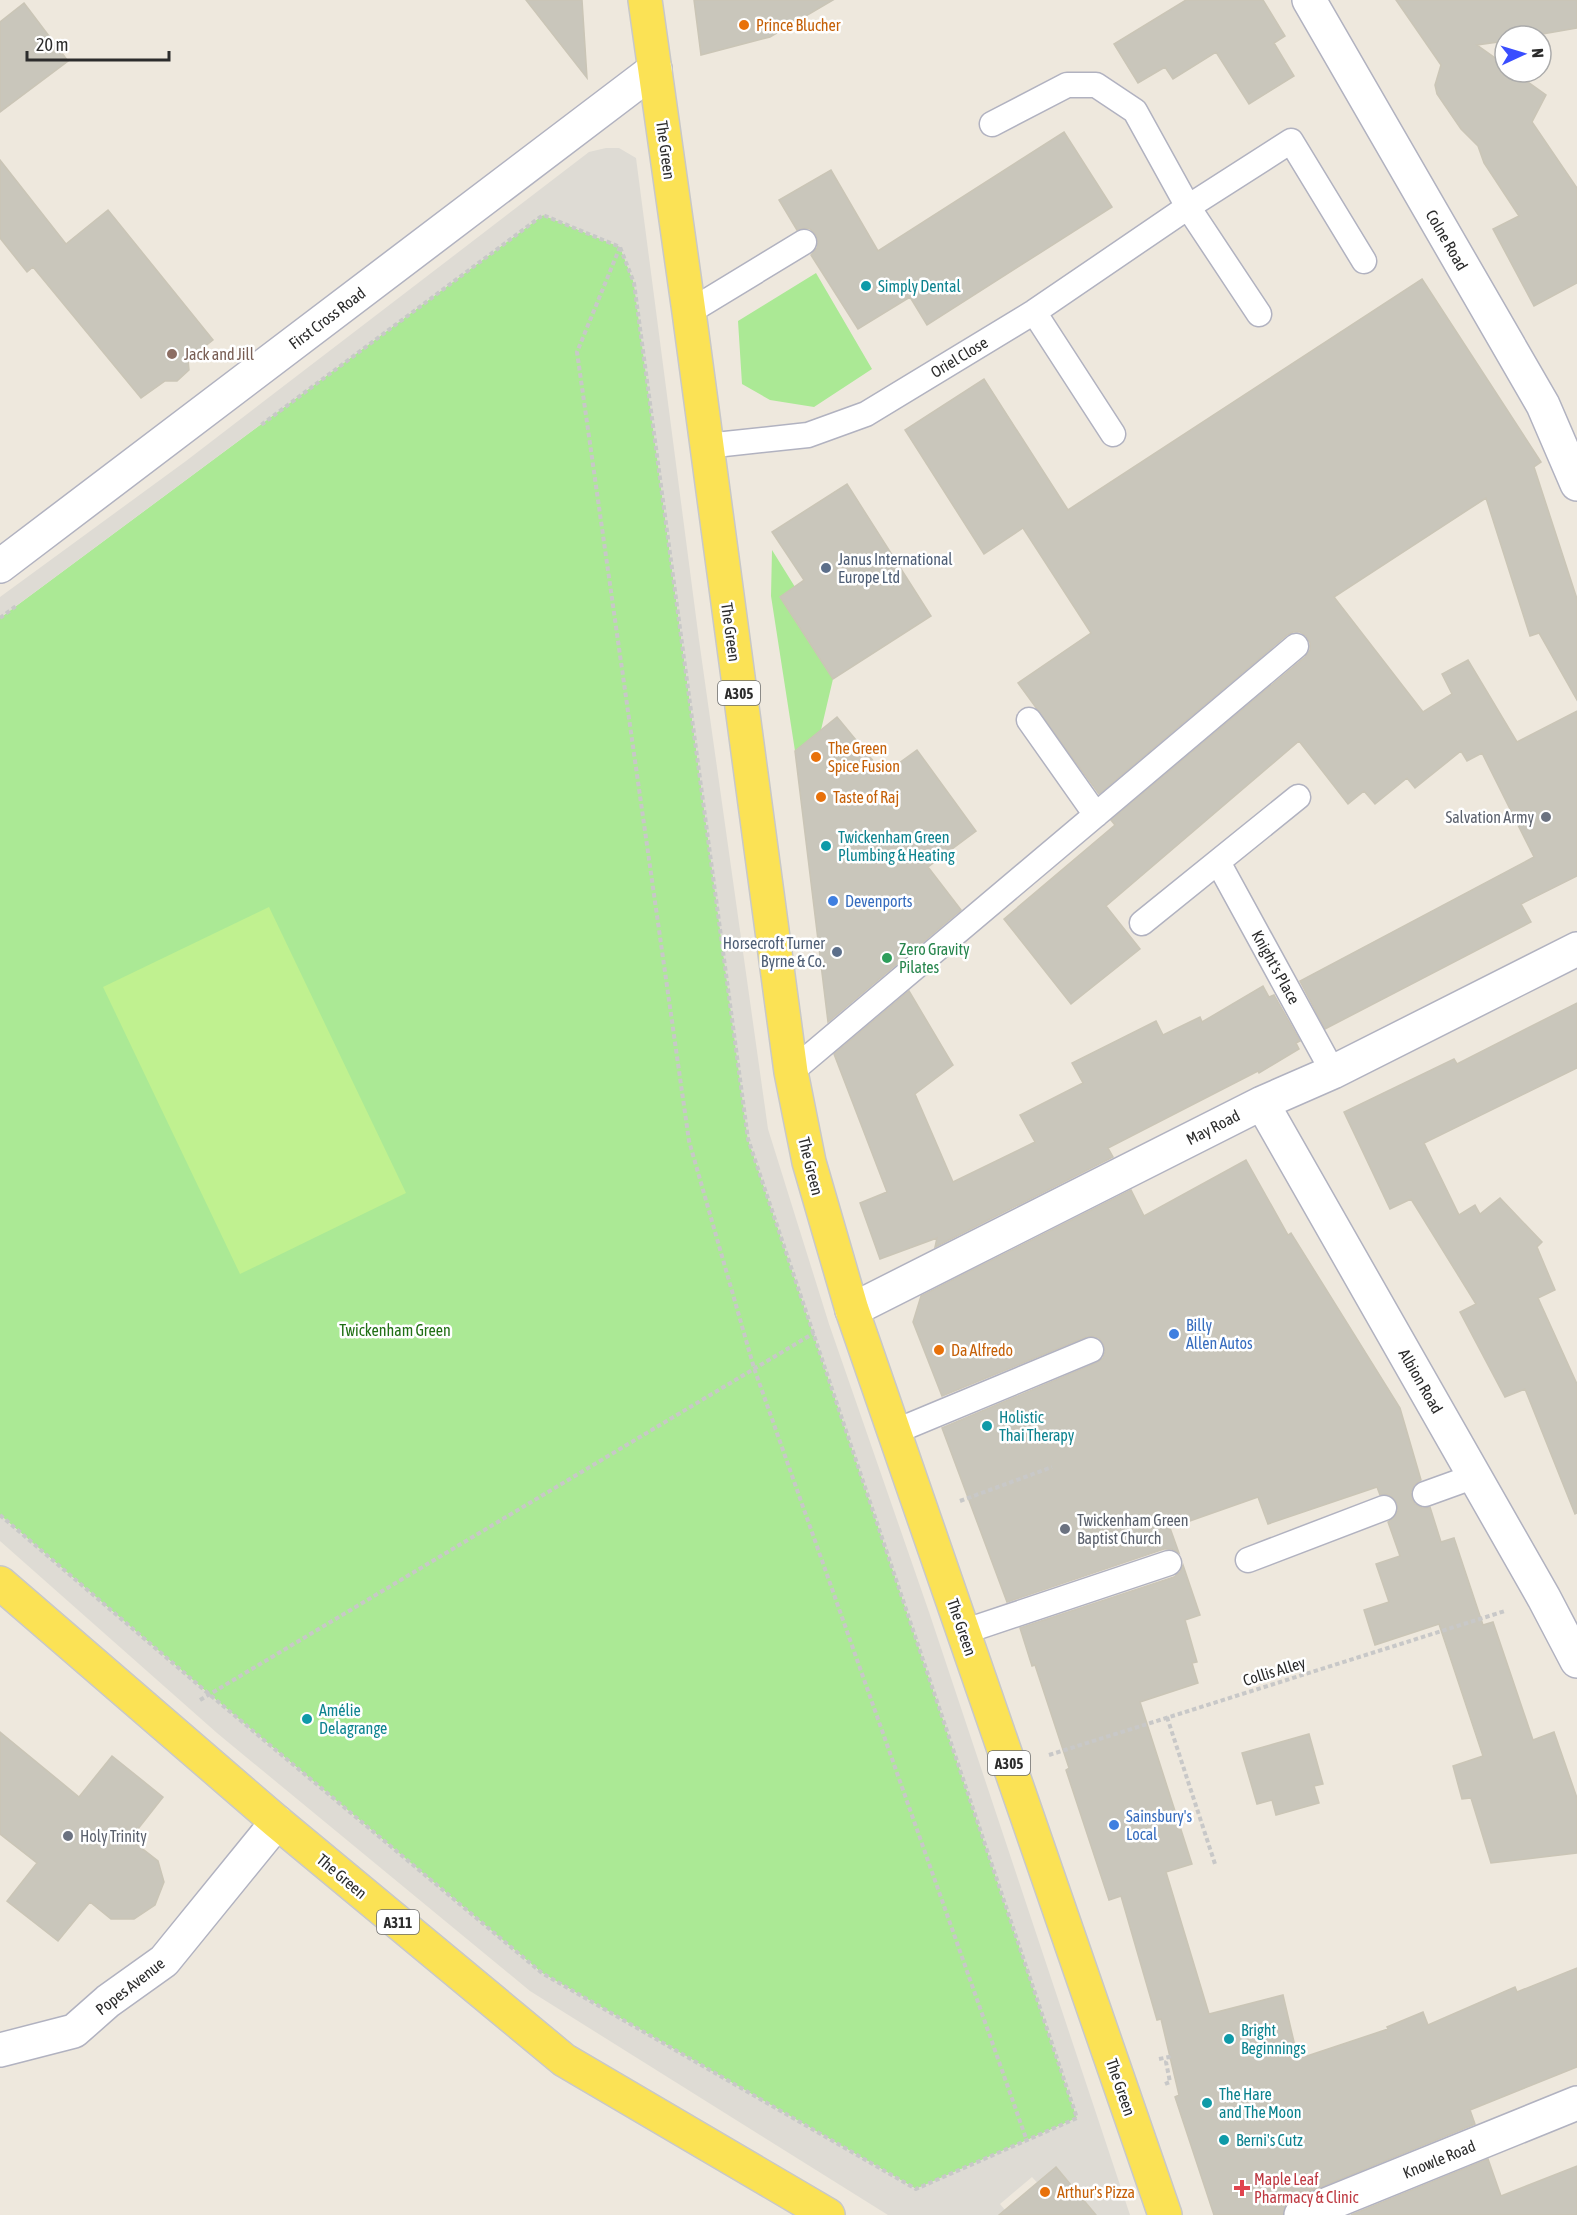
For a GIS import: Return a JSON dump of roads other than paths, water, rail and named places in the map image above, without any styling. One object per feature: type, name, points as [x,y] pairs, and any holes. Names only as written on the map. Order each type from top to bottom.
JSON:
[{"type":"main road","name":"A305","points":[[645,0],[655,69]]},
{"type":"main road","name":"The Green","points":[[655,69],[791,1072],[809,1162],[852,1310],[1165,2215]]},
{"type":"main road","name":"The Green","points":[[0,1583],[277,1822],[564,2060],[828,2215]]},
{"type":"street","name":"Colne Road","points":[[1309,0],[1543,405],[1577,484]]},
{"type":"street","name":"First Cross Road","points":[[0,566],[655,69]]},
{"type":"street","name":"May Road","points":[[852,1310],[1262,1103],[1333,1072],[1577,949]]},
{"type":"street","name":"Albion Road","points":[[1262,1103],[1544,1598],[1577,1661]]},
{"type":"street","name":"Popes Avenue","points":[[0,2050],[74,2031],[108,2001],[164,1961],[277,1822]]},
{"type":"street","name":"Knowle Road","points":[[1301,2215],[1577,2103]]},
{"type":"lane","points":[[992,124],[1067,85],[1096,86],[1135,111],[1188,207],[1259,314]]},
{"type":"lane","name":"Oriel Close","points":[[706,446],[808,435],[866,414],[1034,312],[1188,207],[1291,141],[1364,261]]},
{"type":"lane","points":[[689,312],[804,242]]},
{"type":"lane","points":[[1034,312],[1113,434]]},
{"type":"lane","points":[[791,1072],[1296,646]]},
{"type":"lane","points":[[1029,720],[1096,815]]},
{"type":"lane","points":[[1142,923],[1298,797]]},
{"type":"lane","name":"Knight's Place","points":[[1218,862],[1333,1072]]},
{"type":"lane","points":[[894,1432],[1091,1350]]},
{"type":"lane","points":[[1425,1494],[1475,1476]]},
{"type":"lane","points":[[1248,1560],[1383,1508]]},
{"type":"lane","points":[[963,1632],[1169,1563]]},
{"type":"place","name":"Prince Blucher","points":[[744,25]]},
{"type":"place","name":"Simply Dental","points":[[866,286]]},
{"type":"place","name":"Jack and Jill","points":[[172,354]]},
{"type":"place","name":"Janus International Europe Ltd","points":[[826,568]]},
{"type":"place","name":"The Green Spice Fusion","points":[[816,757]]},
{"type":"place","name":"Taste of Raj","points":[[821,797]]},
{"type":"place","name":"Salvation Army","points":[[1546,817]]},
{"type":"place","name":"Twickenham Green Plumbing & Heating","points":[[826,846]]},
{"type":"place","name":"Devenports","points":[[833,901]]},
{"type":"place","name":"Horsecroft Turner Byrne & Co.","points":[[837,952]]},
{"type":"place","name":"Zero Gravity Pilates","points":[[887,958]]},
{"type":"place","name":"Billy Allen Autos","points":[[1174,1334]]},
{"type":"place","name":"Da Alfredo","points":[[939,1350]]},
{"type":"place","name":"Holistic Thai Therapy","points":[[987,1426]]},
{"type":"place","name":"Twickenham Green Baptist Church","points":[[1065,1529]]},
{"type":"place","name":"Amélie Delagrange","points":[[307,1719]]},
{"type":"place","name":"Sainsbury's Local","points":[[1114,1825]]},
{"type":"place","name":"Holy Trinity","points":[[68,1836]]},
{"type":"place","name":"Bright Beginnings","points":[[1229,2039]]},
{"type":"place","name":"The Hare and The Moon","points":[[1207,2103]]},
{"type":"place","name":"Berni's Cutz","points":[[1224,2140]]},
{"type":"place","name":"Maple Leaf Pharmacy & Clinic","points":[[1242,2188]]},
{"type":"place","name":"Arthur's Pizza","points":[[1045,2192]]},
{"type":"park label","name":"Twickenham Green","points":[[395,1330]]}]
